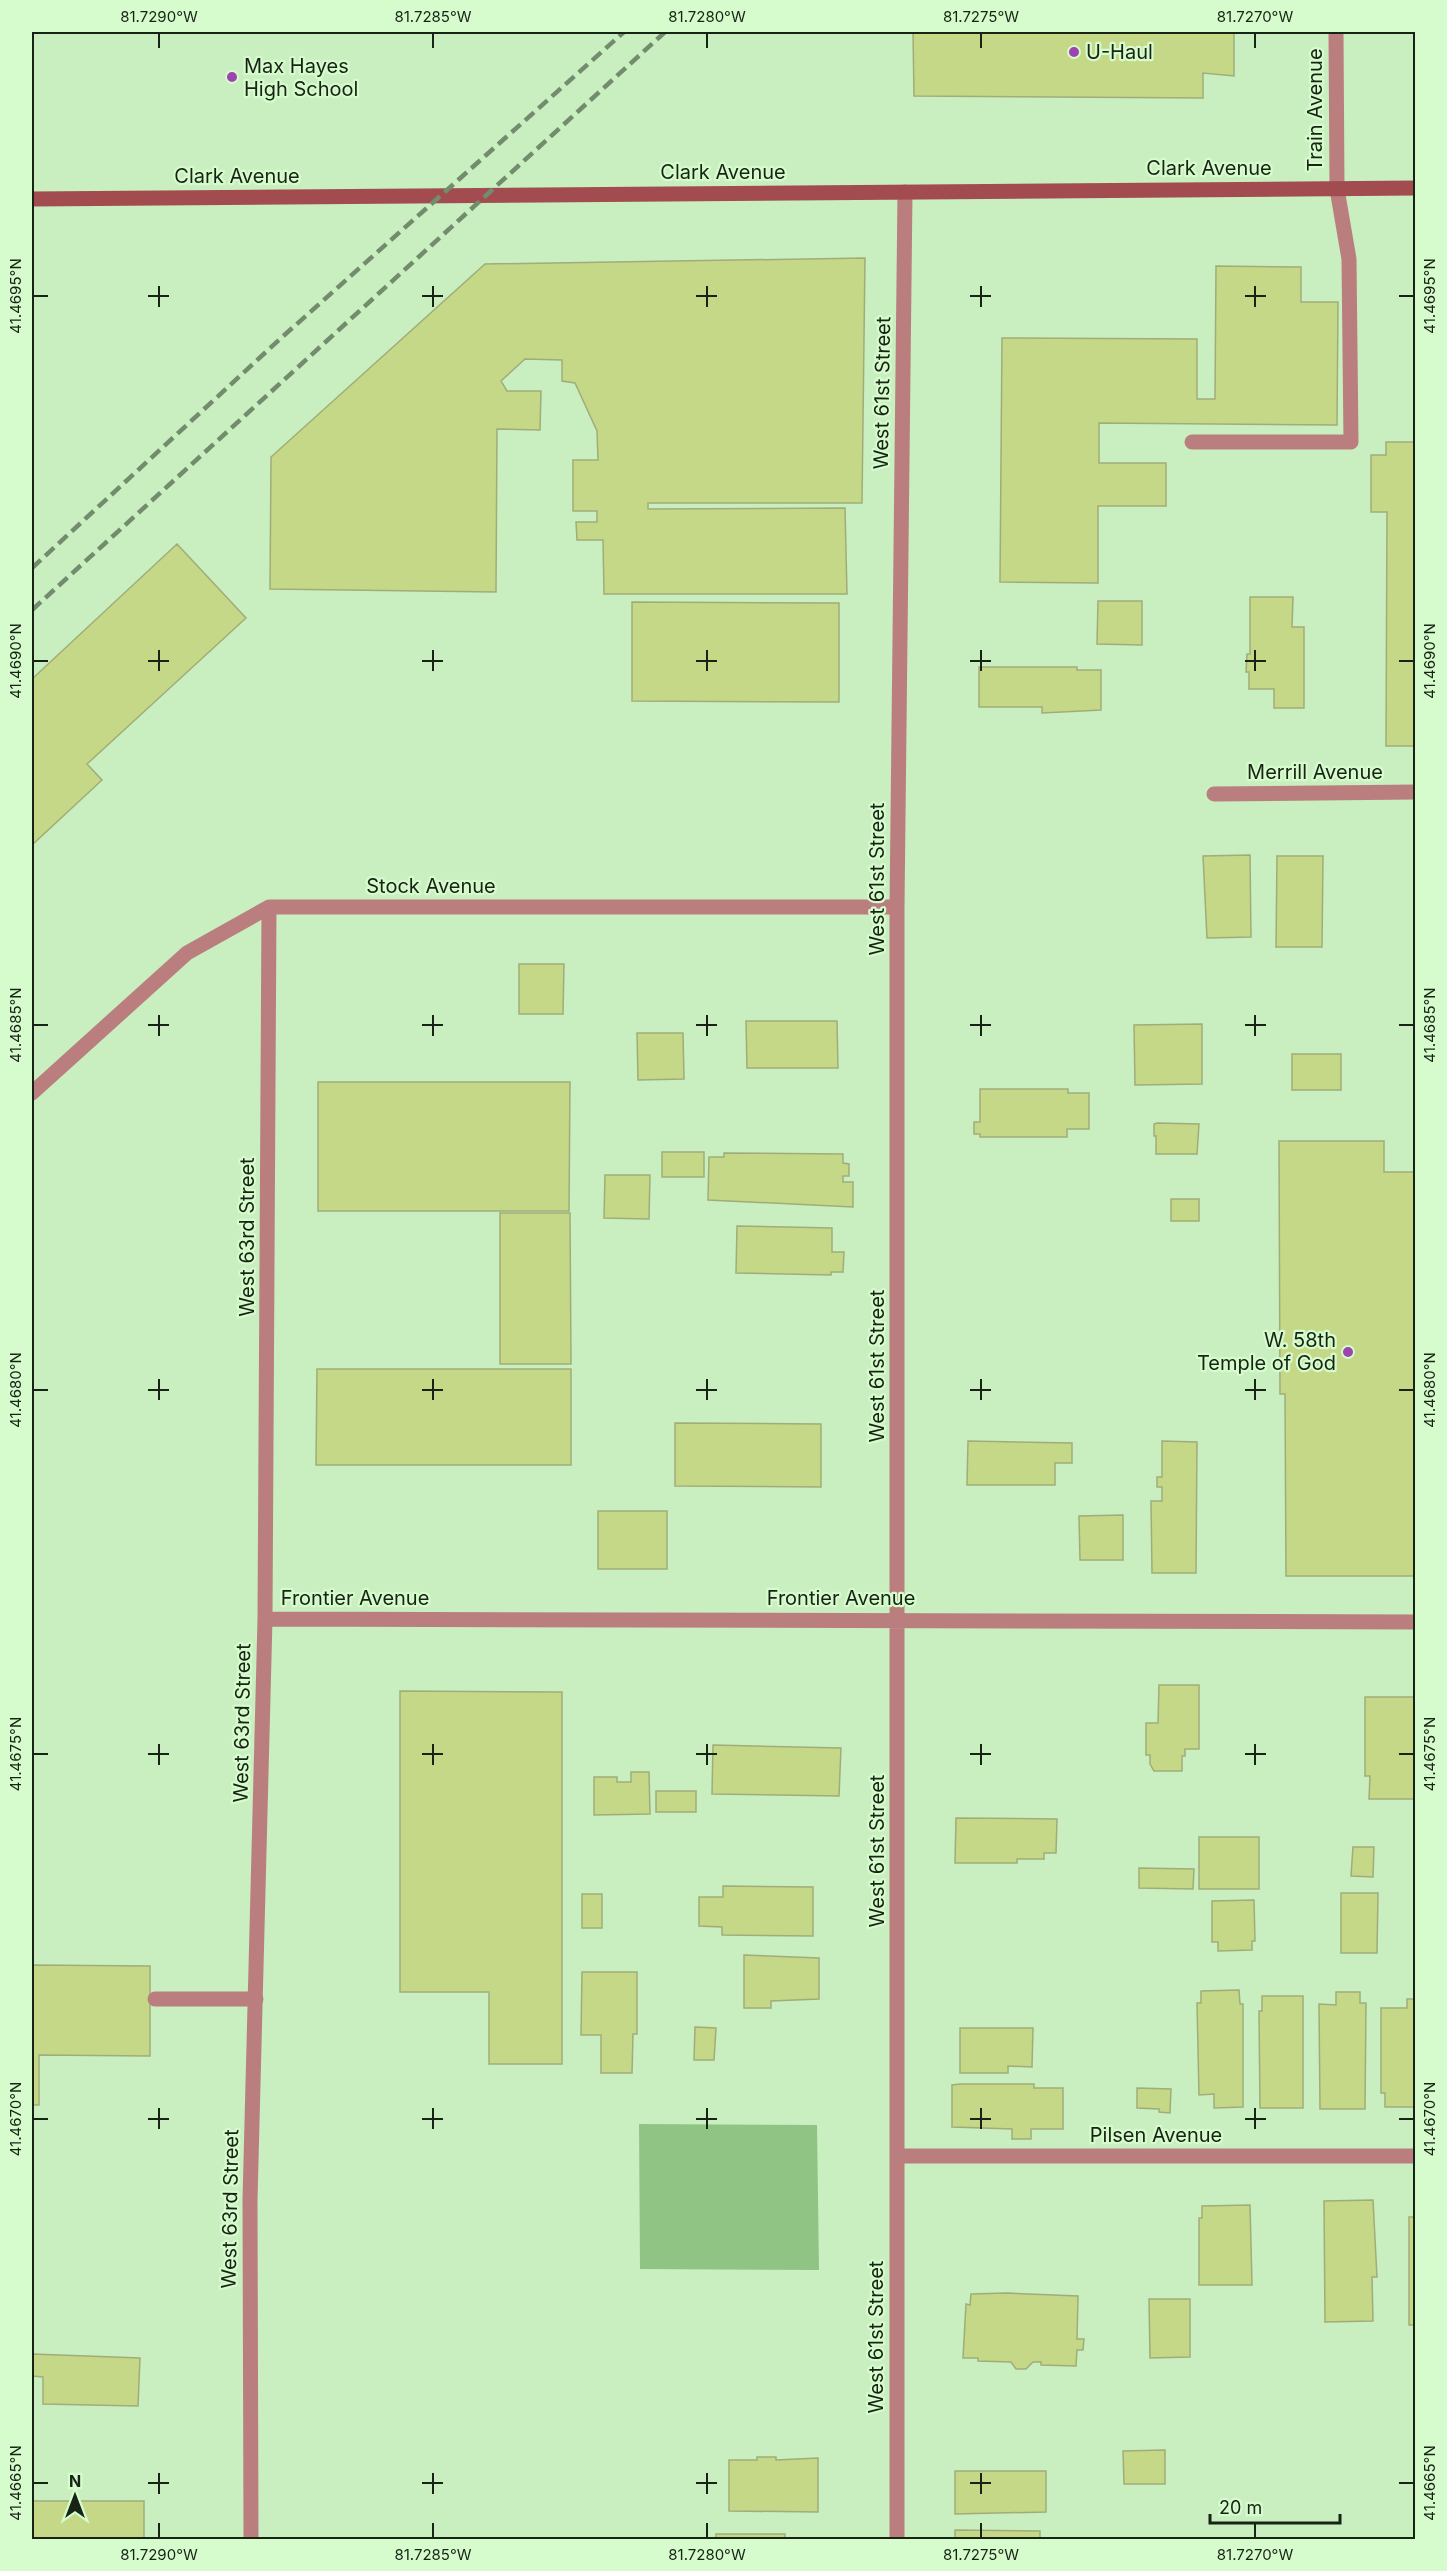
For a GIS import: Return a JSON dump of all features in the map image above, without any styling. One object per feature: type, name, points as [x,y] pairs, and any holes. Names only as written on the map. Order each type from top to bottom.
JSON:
[{"type":"street","name":"Train Avenue","points":[[1192,442],[1351,442],[1349,259],[1337,189],[1335,32]]},
{"type":"street","name":"Clark Avenue","points":[[32,199],[1416,188]]},
{"type":"street","name":"West 61st Street","points":[[897,2540],[899,1619],[897,907],[905,192]]},
{"type":"street","name":"Merrill Avenue","points":[[1214,794],[1416,792]]},
{"type":"street","name":"Stock Avenue","points":[[32,1094],[187,953],[269,907],[897,907]]},
{"type":"street","name":"West 63rd Street","points":[[250,2540],[250,2200],[266,1619],[269,907]]},
{"type":"street","name":"Frontier Avenue","points":[[266,1619],[1416,1622]]},
{"type":"street","points":[[155,1999],[256,1999]]},
{"type":"street","name":"Pilsen Avenue","points":[[897,2156],[1416,2156]]},
{"type":"green space","points":[[639,2124],[817,2125],[819,2270],[640,2269]]},
{"type":"building","name":"U-Haul","points":[[913,32],[1234,32],[1234,76],[1203,73],[1203,98],[914,96]]},
{"type":"building","points":[[865,258],[862,503],[648,503],[648,509],[845,508],[847,594],[604,594],[603,540],[577,540],[576,522],[597,522],[597,511],[573,511],[573,460],[598,460],[597,431],[575,383],[562,381],[562,360],[525,359],[501,381],[507,391],[541,391],[540,430],[497,429],[496,592],[270,589],[271,457],[485,264]]},
{"type":"building","points":[[1216,266],[1301,267],[1301,302],[1338,302],[1337,425],[1099,423],[1099,463],[1166,463],[1166,506],[1098,506],[1098,583],[1000,582],[1002,338],[1197,339],[1197,399],[1215,399]]},
{"type":"building","points":[[1386,442],[1416,442],[1416,746],[1386,746],[1387,512],[1371,512],[1371,455],[1386,455]]},
{"type":"building","points":[[177,544],[246,618],[87,764],[102,780],[32,845],[32,679]]},
{"type":"building","points":[[1250,597],[1293,597],[1292,627],[1304,627],[1304,708],[1274,708],[1274,689],[1249,689],[1249,672],[1246,672],[1247,654],[1250,654]]},
{"type":"building","points":[[1098,601],[1142,601],[1142,645],[1097,644]]},
{"type":"building","points":[[632,602],[839,603],[839,702],[632,701]]},
{"type":"building","points":[[979,667],[1077,667],[1077,670],[1101,670],[1101,710],[1042,713],[1042,707],[979,707]]},
{"type":"building","points":[[1250,855],[1251,937],[1207,938],[1203,856]]},
{"type":"building","points":[[1277,856],[1323,856],[1322,947],[1276,947]]},
{"type":"building","points":[[519,964],[564,964],[563,1014],[519,1014]]},
{"type":"building","points":[[746,1021],[837,1021],[838,1068],[747,1068]]},
{"type":"building","points":[[1202,1024],[1202,1084],[1135,1085],[1134,1025]]},
{"type":"building","points":[[637,1033],[683,1033],[684,1079],[638,1080]]},
{"type":"building","points":[[1292,1054],[1341,1054],[1341,1090],[1292,1090]]},
{"type":"building","points":[[318,1082],[570,1082],[569,1211],[318,1211]]},
{"type":"building","points":[[980,1089],[1068,1089],[1068,1093],[1089,1093],[1089,1129],[1067,1129],[1067,1137],[980,1137],[980,1134],[974,1134],[974,1122],[980,1122]]},
{"type":"building","points":[[1154,1124],[1199,1124],[1197,1154],[1156,1154]]},
{"type":"building","name":"W. 58th Temple of God","points":[[1279,1141],[1384,1141],[1384,1172],[1416,1172],[1416,1576],[1286,1576],[1285,1394],[1280,1394]]},
{"type":"building","points":[[662,1152],[704,1152],[704,1177],[662,1177]]},
{"type":"building","points":[[724,1153],[843,1154],[843,1163],[849,1164],[849,1176],[843,1176],[843,1182],[853,1182],[853,1207],[708,1200],[709,1157],[724,1157]]},
{"type":"building","points":[[605,1175],[650,1175],[649,1219],[604,1218]]},
{"type":"building","points":[[1171,1199],[1199,1199],[1199,1221],[1171,1221]]},
{"type":"building","points":[[500,1213],[570,1213],[571,1364],[500,1364]]},
{"type":"building","points":[[737,1226],[832,1228],[832,1252],[844,1252],[843,1272],[831,1272],[831,1275],[736,1273]]},
{"type":"building","points":[[317,1369],[571,1369],[571,1465],[316,1465]]},
{"type":"building","points":[[675,1423],[821,1424],[821,1487],[675,1486]]},
{"type":"building","points":[[968,1441],[1072,1443],[1072,1463],[1055,1463],[1055,1485],[967,1485]]},
{"type":"building","points":[[1162,1441],[1197,1442],[1196,1573],[1152,1573],[1151,1501],[1162,1501],[1162,1487],[1157,1487],[1157,1477],[1162,1477]]},
{"type":"building","points":[[598,1511],[667,1511],[667,1569],[598,1569]]},
{"type":"building","points":[[1123,1515],[1123,1560],[1080,1560],[1079,1516]]},
{"type":"building","points":[[1159,1685],[1199,1685],[1199,1749],[1185,1749],[1185,1756],[1182,1756],[1182,1771],[1154,1771],[1150,1764],[1150,1755],[1146,1755],[1146,1723],[1158,1723]]},
{"type":"building","points":[[400,1691],[562,1692],[562,2064],[489,2064],[489,1992],[400,1992]]},
{"type":"building","points":[[1365,1697],[1416,1697],[1416,1799],[1369,1799],[1370,1776],[1365,1776]]},
{"type":"building","points":[[713,1745],[841,1748],[839,1796],[712,1794]]},
{"type":"building","points":[[631,1772],[649,1772],[650,1814],[594,1815],[594,1777],[617,1777],[617,1782],[631,1782]]},
{"type":"building","points":[[656,1791],[696,1791],[696,1812],[656,1812]]},
{"type":"building","points":[[956,1818],[1057,1819],[1056,1853],[1044,1853],[1044,1859],[1017,1859],[1017,1863],[955,1863]]},
{"type":"building","points":[[1199,1837],[1259,1837],[1259,1889],[1199,1889]]},
{"type":"building","points":[[1353,1847],[1374,1847],[1373,1877],[1351,1876]]},
{"type":"building","points":[[1139,1868],[1194,1869],[1193,1889],[1139,1888]]},
{"type":"building","points":[[723,1886],[813,1887],[813,1936],[722,1935],[722,1927],[699,1926],[699,1897],[723,1897]]},
{"type":"building","points":[[1341,1893],[1378,1893],[1377,1953],[1341,1953]]},
{"type":"building","points":[[582,1894],[602,1894],[602,1928],[582,1928]]},
{"type":"building","points":[[1254,1900],[1255,1941],[1252,1941],[1252,1950],[1218,1951],[1218,1942],[1212,1942],[1212,1901]]},
{"type":"building","points":[[744,1955],[819,1958],[819,1999],[771,2001],[771,2008],[744,2008]]},
{"type":"building","points":[[32,1965],[150,1966],[150,2056],[39,2055],[39,2105],[32,2105]]},
{"type":"building","points":[[582,1972],[637,1972],[637,2034],[633,2034],[632,2073],[601,2073],[601,2035],[581,2035]]},
{"type":"building","points":[[1239,1990],[1240,2004],[1243,2004],[1243,2107],[1214,2108],[1214,2094],[1199,2095],[1197,2003],[1201,2003],[1201,1991]]},
{"type":"building","points":[[1336,1992],[1360,1992],[1360,2003],[1366,2003],[1365,2109],[1320,2109],[1319,2004],[1336,2005]]},
{"type":"building","points":[[1262,1996],[1303,1996],[1303,2108],[1260,2108],[1259,2011],[1262,2011]]},
{"type":"building","points":[[1407,1999],[1416,1999],[1416,2107],[1385,2107],[1385,2093],[1381,2093],[1381,2008],[1407,2008]]},
{"type":"building","points":[[695,2027],[716,2028],[714,2060],[694,2060]]},
{"type":"building","points":[[960,2028],[1033,2028],[1032,2067],[1008,2066],[1008,2073],[960,2073]]},
{"type":"building","points":[[1034,2084],[1034,2088],[1063,2088],[1063,2129],[1031,2129],[1031,2139],[1012,2139],[1012,2129],[952,2127],[952,2085]]},
{"type":"building","points":[[1137,2088],[1171,2089],[1170,2113],[1159,2112],[1159,2109],[1137,2108]]},
{"type":"building","points":[[1373,2200],[1377,2277],[1372,2277],[1373,2321],[1325,2322],[1324,2201]]},
{"type":"building","points":[[1250,2205],[1252,2285],[1199,2285],[1199,2218],[1202,2218],[1202,2206]]},
{"type":"building","points":[[1409,2217],[1416,2217],[1416,2325],[1409,2325]]},
{"type":"building","points":[[971,2294],[1078,2296],[1077,2339],[1084,2339],[1083,2350],[1077,2350],[1076,2366],[1041,2365],[1041,2362],[1033,2362],[1026,2369],[1016,2369],[1011,2362],[963,2358],[966,2304],[970,2305]]},
{"type":"building","points":[[1149,2299],[1190,2299],[1190,2357],[1150,2358]]},
{"type":"building","points":[[32,2354],[140,2358],[138,2406],[43,2404],[43,2377],[32,2376]]},
{"type":"building","points":[[1165,2450],[1165,2484],[1124,2484],[1123,2451]]},
{"type":"building","points":[[757,2457],[776,2457],[776,2460],[818,2458],[818,2512],[729,2511],[729,2460],[757,2460]]},
{"type":"building","points":[[955,2471],[1046,2471],[1046,2512],[955,2514]]},
{"type":"building","points":[[32,2501],[144,2501],[144,2540],[32,2540]]},
{"type":"building","points":[[955,2530],[1040,2531],[1040,2540],[955,2540]]},
{"type":"building","points":[[716,2534],[785,2534],[785,2540],[716,2540]]},
{"type":"railway","points":[[32,568],[280,339],[624,32]]},
{"type":"railway","points":[[32,610],[665,32]]},
{"type":"place","name":"U-Haul","points":[[1074,52]]},
{"type":"place","name":"Max Hayes High School","points":[[232,77]]},
{"type":"place","name":"W. 58th Temple of God","points":[[1348,1352]]}]
